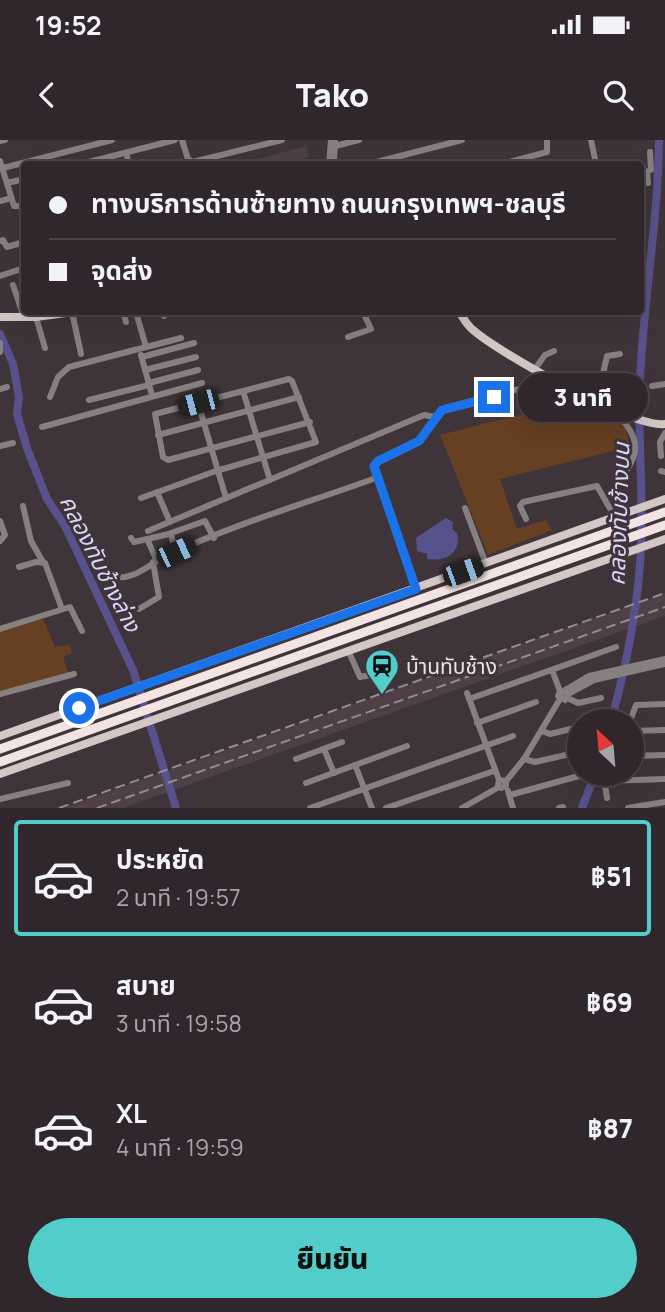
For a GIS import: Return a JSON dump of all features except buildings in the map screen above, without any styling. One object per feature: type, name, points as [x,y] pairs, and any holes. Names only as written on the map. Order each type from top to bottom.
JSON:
[{"type":"highway","points":[[0,749],[662,513]]},
{"type":"highway","points":[[0,762],[662,526]]},
{"type":"main road","points":[[2,317],[48,315]]},
{"type":"main road","points":[[464,315],[474,331],[554,380],[629,418],[654,425],[665,424]]},
{"type":"main road","points":[[0,737],[662,500]]},
{"type":"main road","points":[[0,774],[665,539]]},
{"type":"street","points":[[0,141],[5,140]]},
{"type":"street","points":[[30,161],[112,140]]},
{"type":"street","points":[[93,161],[126,153],[146,144],[175,140]]},
{"type":"street","points":[[182,140],[188,159],[191,161]]},
{"type":"street","points":[[197,161],[282,140]]},
{"type":"street","points":[[332,161],[334,142],[359,140]]},
{"type":"street","points":[[381,161],[462,140]]},
{"type":"street","points":[[513,161],[547,152],[547,140]]},
{"type":"street","points":[[591,140],[595,159]]},
{"type":"street","points":[[35,150],[38,159]]},
{"type":"street","points":[[648,183],[644,173],[651,169],[650,152]]},
{"type":"street","points":[[126,153],[128,161]]},
{"type":"street","points":[[0,161],[15,207],[21,206]]},
{"type":"street","points":[[3,168],[21,163]]},
{"type":"street","points":[[7,183],[21,180]]},
{"type":"street","points":[[0,201],[11,198]]},
{"type":"street","points":[[0,241],[4,240],[6,247],[21,243]]},
{"type":"street","points":[[0,276],[21,269]]},
{"type":"street","points":[[13,285],[21,308]]},
{"type":"street","points":[[68,315],[81,354]]},
{"type":"street","points":[[124,315],[126,322]]},
{"type":"street","points":[[137,315],[143,348],[142,357],[152,395]]},
{"type":"street","points":[[348,337],[370,331],[364,315]]},
{"type":"street","points":[[36,317],[45,348]]},
{"type":"street","points":[[50,397],[58,377],[69,367],[181,338]]},
{"type":"street","points":[[0,343],[0,352]]},
{"type":"street","points":[[142,357],[194,343]]},
{"type":"street","points":[[535,369],[545,355],[554,351]]},
{"type":"street","points":[[584,396],[603,374],[607,356],[620,354]]},
{"type":"street","points":[[145,370],[195,357]]},
{"type":"street","points":[[89,400],[198,370]]},
{"type":"street","points":[[141,498],[216,471],[315,443],[317,439],[310,422],[299,397],[289,379],[154,415],[165,459],[310,422]]},
{"type":"street","points":[[416,589],[376,478],[374,471],[378,461],[419,441],[435,417],[445,408],[554,380]]},
{"type":"street","points":[[42,426],[202,383]]},
{"type":"street","points":[[652,386],[665,384]]},
{"type":"street","points":[[243,391],[254,436],[270,480]]},
{"type":"street","points":[[158,435],[299,397]]},
{"type":"street","points":[[198,403],[226,498]]},
{"type":"street","points":[[615,411],[630,426],[634,440],[632,463],[622,475]]},
{"type":"street","points":[[148,531],[424,415],[435,417]]},
{"type":"street","points":[[662,456],[660,442],[665,433]]},
{"type":"street","points":[[0,446],[13,443]]},
{"type":"street","points":[[110,577],[130,578],[155,561],[176,552],[376,478]]},
{"type":"street","points":[[526,519],[520,506],[523,502],[597,486],[615,517]]},
{"type":"street","points":[[158,492],[170,522]]},
{"type":"street","points":[[23,506],[31,541],[47,566],[62,609]]},
{"type":"street","points":[[465,508],[486,564]]},
{"type":"street","points":[[0,521],[5,536],[0,541]]},
{"type":"street","points":[[131,538],[134,542],[169,534],[205,521],[214,538]]},
{"type":"street","points":[[169,534],[176,552]]},
{"type":"street","points":[[139,609],[159,597],[155,561],[148,541]]},
{"type":"street","points":[[19,567],[43,562]]},
{"type":"street","points":[[0,629],[73,607],[82,631]]},
{"type":"street","points":[[513,808],[510,795],[494,771],[468,696],[616,647]]},
{"type":"street","points":[[348,650],[359,676],[371,675]]},
{"type":"street","points":[[462,808],[503,783],[524,758],[564,694],[580,680],[665,661]]},
{"type":"street","points":[[552,670],[564,694],[578,702],[601,698]]},
{"type":"street","points":[[0,694],[74,674]]},
{"type":"street","points":[[477,723],[536,702]]},
{"type":"street","points":[[634,709],[636,705],[665,704]]},
{"type":"street","points":[[541,731],[550,734],[567,730]]},
{"type":"street","points":[[644,731],[665,730]]},
{"type":"street","points":[[310,808],[513,736]]},
{"type":"street","points":[[296,759],[342,742]]},
{"type":"street","points":[[306,783],[407,746]]},
{"type":"street","points":[[324,749],[334,773]]},
{"type":"street","points":[[524,758],[533,763],[567,755]]},
{"type":"street","points":[[644,756],[665,755]]},
{"type":"street","points":[[355,765],[373,808]]},
{"type":"street","points":[[386,808],[494,771]]},
{"type":"street","points":[[644,778],[665,779]]},
{"type":"street","points":[[510,795],[567,779]]},
{"type":"street","points":[[0,799],[68,783]]},
{"type":"street","points":[[607,798],[608,786]]},
{"type":"street","points":[[628,808],[665,802]]},
{"type":"shaded area","points":[[306,146],[309,157],[296,161],[251,161]]},
{"type":"shaded area","points":[[578,400],[609,411],[625,424],[630,447],[500,479],[517,529],[546,520],[552,530],[488,555],[440,435]]},
{"type":"shaded area","points":[[446,518],[453,522],[452,529],[457,533],[457,546],[451,555],[434,560],[427,559],[427,554],[417,551],[416,538]]},
{"type":"shaded area","points":[[665,593],[665,616],[123,808],[64,808]]},
{"type":"shaded area","points":[[43,619],[55,647],[70,645],[72,653],[63,657],[69,674],[0,693],[0,631]]},
{"type":"waterway","name":"คลองทับช้างบน","points":[[614,709],[629,643],[640,564],[640,378],[659,140]]},
{"type":"waterway","name":"คลองทับช้างล่าง","points":[[0,334],[13,364],[19,397],[17,414],[27,448],[47,499],[65,526],[133,670],[176,808]]},
{"type":"waterway","name":"คลองทับช้างบน","points":[[582,808],[590,786]]},
{"type":"railway","points":[[59,808],[665,593]]},
{"type":"railway","points":[[97,808],[665,607]]},
{"type":"place","name":"บ้านทับช้าง","points":[[382,696]]},
{"type":"route","points":[[79,708],[416,589],[376,478],[375,463],[419,441],[435,417],[445,408],[494,397]]}]
